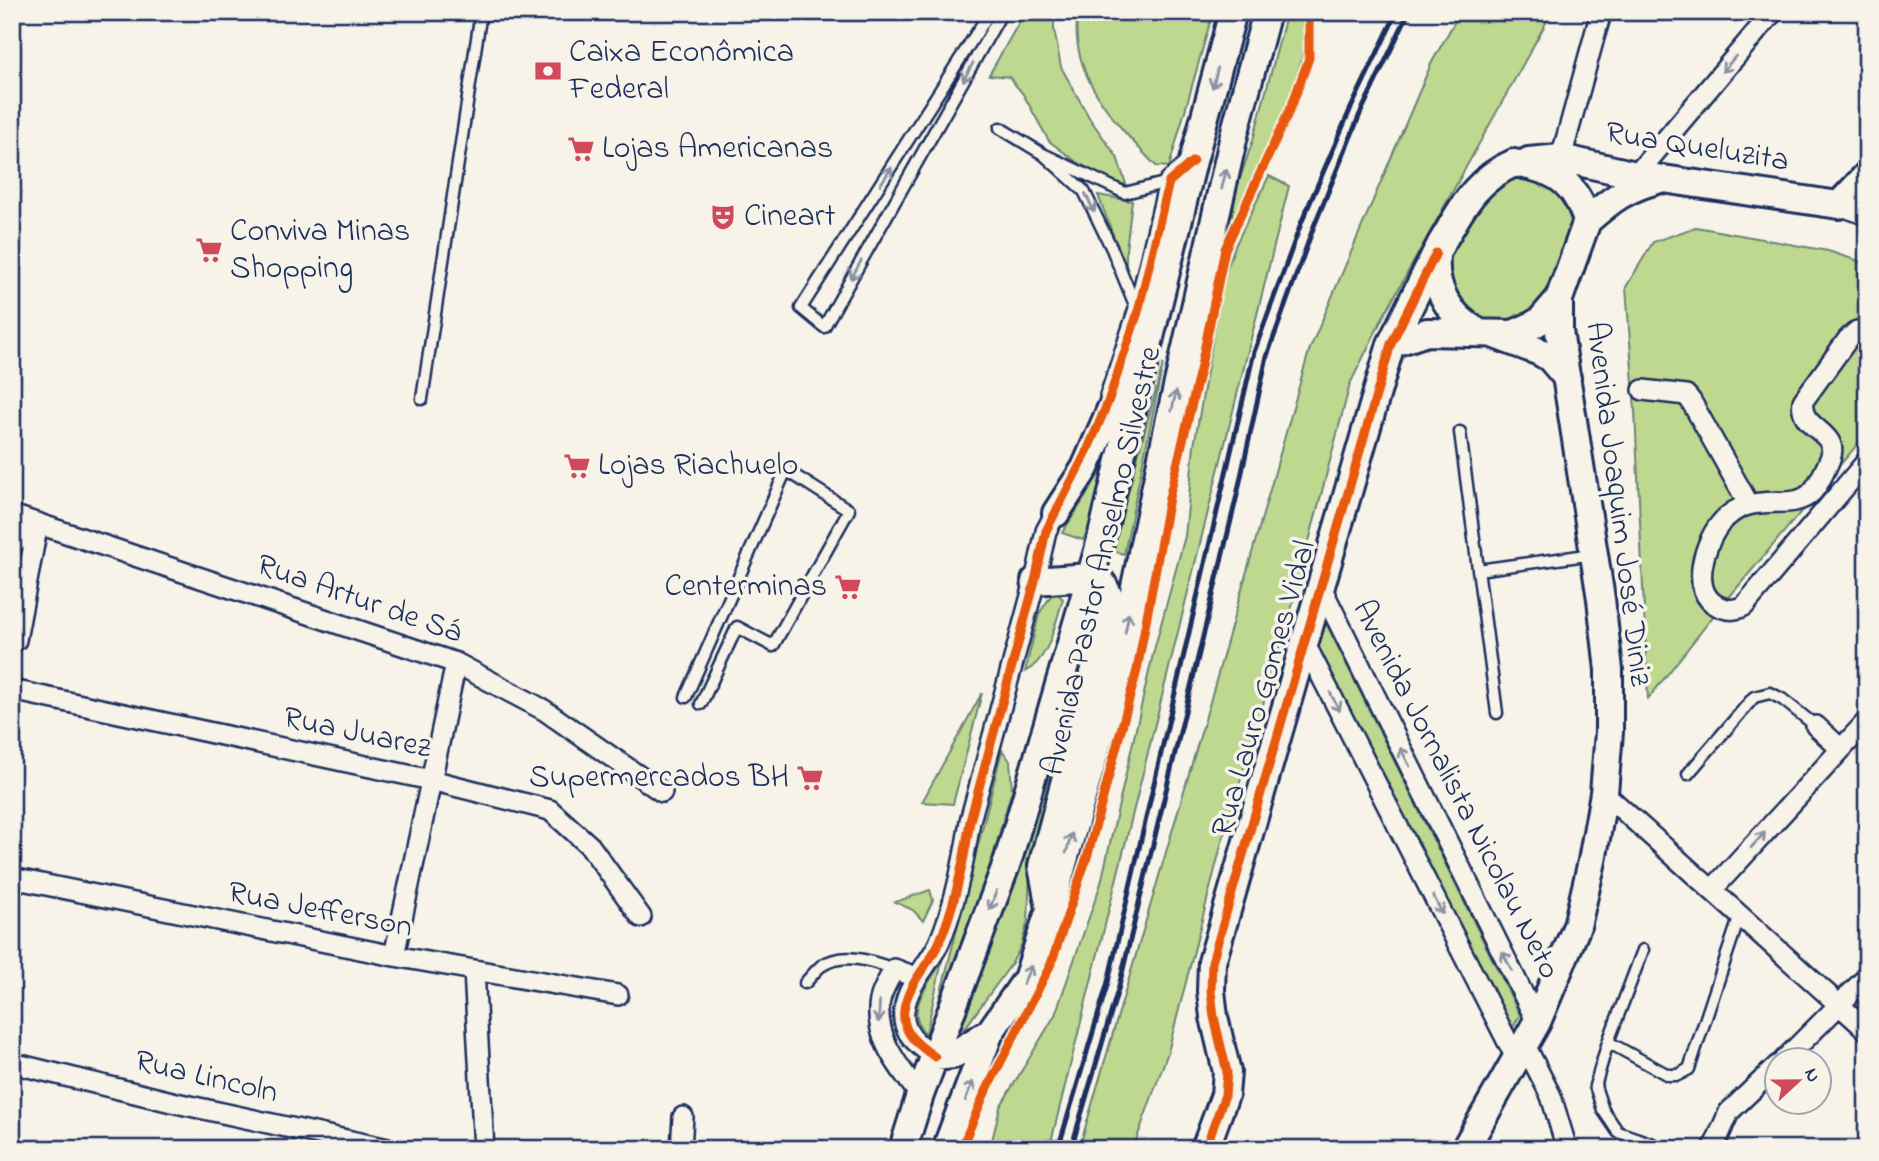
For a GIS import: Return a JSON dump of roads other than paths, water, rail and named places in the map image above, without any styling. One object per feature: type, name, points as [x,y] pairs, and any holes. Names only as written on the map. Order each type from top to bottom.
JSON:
[{"type":"main road","name":"Avenida Pastor Anselmo Silvestre","points":[[903,1149],[920,1095],[1008,860],[1088,577],[1098,551],[1193,162],[1233,12]]},
{"type":"main road","name":"Avenida Pastor Anselmo Silvestre","points":[[946,1149],[990,1032],[1027,979],[1050,909],[1116,677],[1172,410],[1235,131],[1267,12]]},
{"type":"main road","name":"Rua Queluzita","points":[[1514,163],[1561,158],[1648,177],[1839,205]]},
{"type":"main road","points":[[1567,378],[1550,358],[1540,352],[1461,322],[1443,297],[1436,268],[1436,253],[1474,192],[1490,175],[1514,163],[1534,166],[1565,180],[1575,192],[1587,221]]},
{"type":"main road","points":[[1839,205],[1867,175]]},
{"type":"main road","points":[[1391,344],[1427,332],[1513,334],[1541,320],[1559,299],[1587,221],[1608,202],[1648,177]]},
{"type":"main road","name":"Rua Lauro Gomes Vidal","points":[[1205,1149],[1225,1095],[1227,1072],[1214,1017],[1212,962],[1391,344],[1436,253]]},
{"type":"main road","name":"Avenida Joaquim José Diniz","points":[[1465,1149],[1526,1041],[1577,926],[1604,793],[1609,732],[1609,670],[1559,331],[1559,299]]},
{"type":"main road","points":[[1056,513],[1085,468],[1113,404],[1146,353]]},
{"type":"main road","points":[[1035,581],[1088,577],[1102,583],[1109,596],[1110,613],[1042,866],[1050,909]]},
{"type":"main road","points":[[935,1057],[953,1055],[990,1032]]},
{"type":"street","points":[[1561,158],[1601,12]]},
{"type":"street","points":[[1648,177],[1773,12]]},
{"type":"street","points":[[1169,182],[1193,162]]},
{"type":"street","name":"Avenida Pastor Anselmo Silvestre","points":[[935,1057],[914,1042],[906,1029],[904,1011],[915,977],[943,934],[1046,531],[1108,402],[1138,312],[1169,182]]},
{"type":"street","name":"Rua Queluzita","points":[[1839,205],[1867,215]]},
{"type":"street","points":[[1867,330],[1857,331],[1848,339],[1803,401],[1801,411],[1805,419],[1826,436],[1831,444],[1832,455],[1819,482],[1810,494],[1798,500],[1748,503],[1729,513],[1717,528],[1704,554],[1702,581],[1706,595],[1714,604],[1728,610],[1737,610],[1744,606],[1867,461]]},
{"type":"street","points":[[1643,390],[1686,395],[1692,401],[1748,503]]},
{"type":"street","name":"Rua Artur de Sá","points":[[12,515],[36,527],[456,663],[544,710],[662,792]]},
{"type":"street","points":[[12,540],[26,537],[36,527]]},
{"type":"street","points":[[16,640],[36,527]]},
{"type":"street","name":"Avenida Jornalista Nicolau Neto","points":[[1320,585],[1526,1041]]},
{"type":"street","points":[[1304,642],[1526,1041],[1551,1096],[1567,1149]]},
{"type":"street","points":[[394,956],[456,663]]},
{"type":"street","name":"Rua Juarez","points":[[12,690],[430,780],[550,810],[590,846],[641,917]]},
{"type":"street","points":[[1712,890],[1867,721]]},
{"type":"street","points":[[1816,726],[1841,749]]},
{"type":"street","points":[[1604,793],[1867,1030]]},
{"type":"street","name":"Rua Jefferson","points":[[12,878],[394,956],[618,995]]},
{"type":"street","points":[[915,977],[894,969],[880,998],[878,1023],[887,1046],[920,1095]]},
{"type":"street","points":[[474,971],[484,1149]]},
{"type":"street","points":[[1797,1046],[1867,977]]},
{"type":"street","name":"Rua Lincoln","points":[[12,1063],[176,1103],[388,1149]]},
{"type":"street","points":[[1722,1144],[1729,1112],[1764,1078]]},
{"type":"street","points":[[681,1149],[683,1117]]},
{"type":"lane","points":[[422,399],[481,12]]},
{"type":"lane","points":[[990,12],[801,307],[824,327],[1002,12]]},
{"type":"lane","points":[[1000,128],[1043,154],[1125,193],[1169,182]]},
{"type":"lane","points":[[1043,154],[1084,191],[1112,248],[1138,312]]},
{"type":"lane","points":[[1460,432],[1497,713]]},
{"type":"lane","points":[[686,697],[786,470],[849,510],[773,646],[737,627],[701,704]]},
{"type":"lane","points":[[1478,570],[1594,554]]},
{"type":"lane","points":[[1688,774],[1754,698],[1770,693],[1782,699],[1816,726]]},
{"type":"lane","points":[[1608,1042],[1668,1075],[1678,1075],[1689,1069],[1740,915]]},
{"type":"lane","points":[[1643,950],[1608,1042],[1595,1086],[1603,1110],[1618,1132],[1653,1144]]},
{"type":"lane","points":[[805,983],[823,965],[843,959],[869,960],[894,969]]},
{"type":"waterway","points":[[1605,34],[1612,12]]},
{"type":"railway","points":[[1058,1149],[1108,982],[1254,352],[1302,221],[1350,110],[1397,12]]},
{"type":"railway","points":[[1071,1149],[1119,986],[1237,495],[1267,356],[1314,226],[1360,114],[1409,12]]},
{"type":"place","name":"Caixa Econômica Federal","points":[[548,71]]},
{"type":"place","name":"Lojas Americanas","points":[[581,149]]},
{"type":"place","name":"Cineart","points":[[723,217]]},
{"type":"place","name":"Conviva Minas Shopping","points":[[209,250]]},
{"type":"place","name":"Lojas Riachuelo","points":[[577,466]]},
{"type":"place","name":"Centerminas","points":[[848,587]]},
{"type":"place","name":"Supermercados BH","points":[[810,778]]}]
